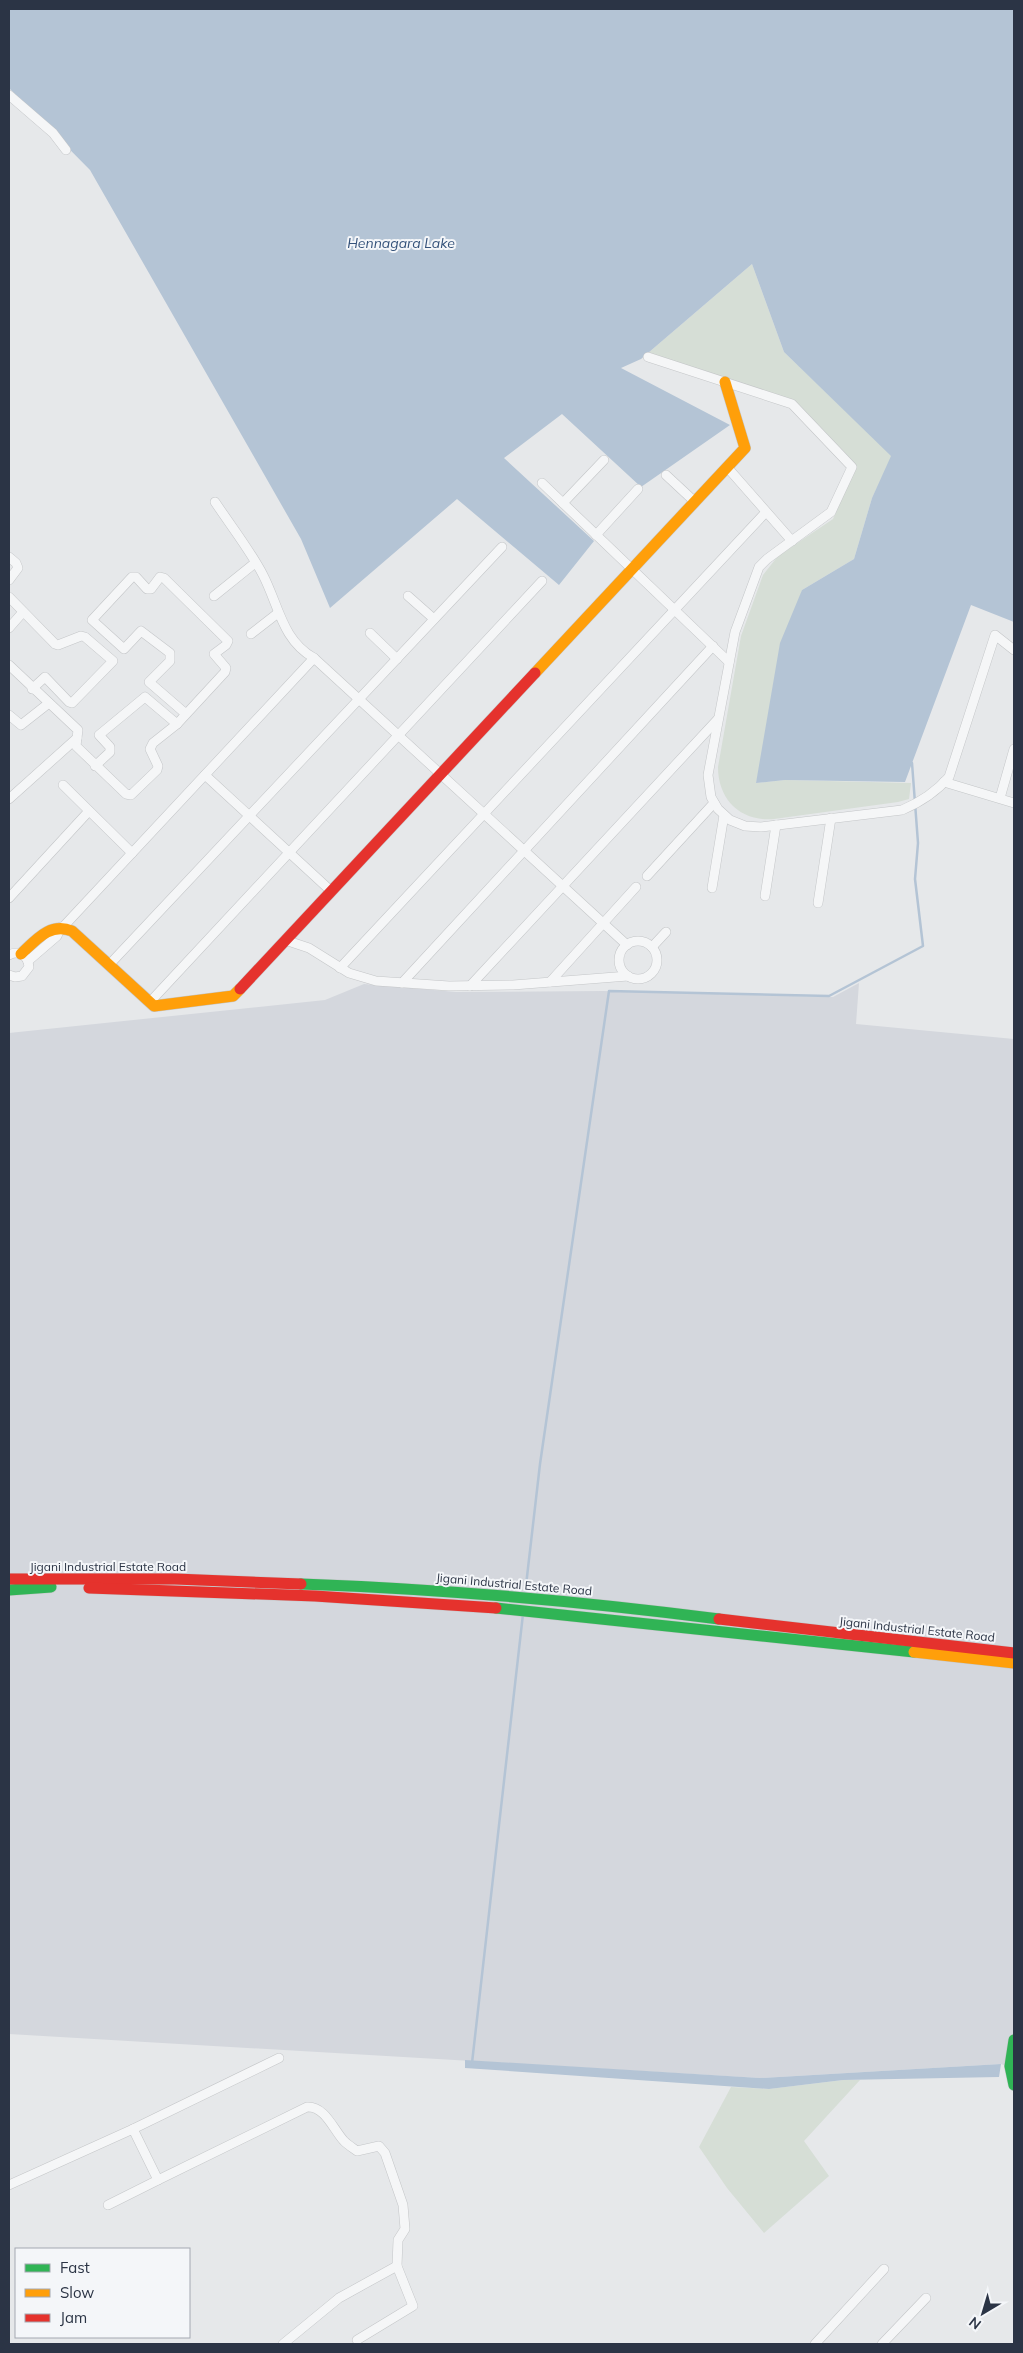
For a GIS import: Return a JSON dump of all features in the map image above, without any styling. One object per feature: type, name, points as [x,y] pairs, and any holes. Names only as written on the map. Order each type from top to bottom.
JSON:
[{"type":"main road","points":[[24,957],[50,928],[62,927],[72,930],[154,1006],[233,996],[745,448],[726,382]]},
{"type":"main road","name":"Jigani Industrial Estate Road","points":[[9,1580],[175,1579],[409,1588],[524,1605],[1014,1663]]},
{"type":"main road","name":"Jigani Industrial Estate Road","points":[[9,1590],[51,1587],[186,1590],[648,1609],[819,1632],[1014,1653]]},
{"type":"main road","points":[[1012,2078],[1014,2040]]},
{"type":"street","points":[[9,95],[52,133],[66,150]]},
{"type":"street","points":[[648,357],[792,404],[852,467],[831,512],[766,559],[757,572],[735,632],[708,775],[709,790],[714,803],[724,815],[745,826],[776,825],[902,810],[927,797],[949,777],[995,635],[1014,650]]},
{"type":"street","points":[[563,503],[604,460]]},
{"type":"street","points":[[728,467],[792,541]]},
{"type":"street","points":[[666,474],[695,502]]},
{"type":"street","points":[[542,483],[729,662]]},
{"type":"street","points":[[596,535],[638,490]]},
{"type":"street","points":[[215,502],[263,575],[291,639],[359,699],[626,945]]},
{"type":"street","points":[[340,968],[766,512]]},
{"type":"street","points":[[109,965],[502,547]]},
{"type":"street","points":[[9,557],[16,563],[18,568],[9,580]]},
{"type":"street","points":[[214,596],[255,563]]},
{"type":"street","points":[[9,665],[32,689],[78,730],[76,746],[126,794],[131,795],[157,770],[158,766],[150,749],[153,743],[177,724],[226,672],[226,668],[215,658],[214,654],[226,645],[228,641],[164,578],[160,577],[151,588],[147,589],[136,578],[132,577],[92,620],[124,649]]},
{"type":"street","points":[[150,1002],[542,581]]},
{"type":"street","points":[[408,596],[434,619]]},
{"type":"street","points":[[9,597],[55,644],[58,645],[81,636],[85,637],[113,662]]},
{"type":"street","points":[[9,628],[24,612]]},
{"type":"street","points":[[251,634],[278,613]]},
{"type":"street","points":[[32,689],[45,677],[72,703],[141,631],[170,654],[170,661],[149,682],[186,714]]},
{"type":"street","points":[[370,633],[397,659]]},
{"type":"street","points":[[402,983],[713,646]]},
{"type":"street","points":[[62,927],[314,658]]},
{"type":"street","points":[[95,766],[110,752],[110,747],[99,735],[145,697],[177,724]]},
{"type":"street","points":[[9,715],[21,725],[49,703]]},
{"type":"street","points":[[470,986],[718,718]]},
{"type":"street","points":[[9,799],[77,738]]},
{"type":"street","points":[[1000,798],[1014,749]]},
{"type":"street","points":[[205,775],[331,891]]},
{"type":"street","points":[[944,782],[1014,803]]},
{"type":"street","points":[[62,784],[132,853]]},
{"type":"street","points":[[647,876],[714,803]]},
{"type":"street","points":[[9,898],[89,811]]},
{"type":"street","points":[[712,888],[724,815]]},
{"type":"street","points":[[818,903],[831,818]]},
{"type":"street","points":[[765,896],[776,825]]},
{"type":"street","points":[[550,982],[636,887]]},
{"type":"street","points":[[652,947],[666,932]]},
{"type":"street","points":[[285,940],[310,948],[340,968],[367,979],[402,983],[470,986],[628,976],[642,978],[654,970],[656,956],[652,947],[642,941],[626,945],[621,951],[619,960],[622,969],[628,976]]},
{"type":"street","points":[[9,956],[13,953],[24,957],[29,967],[25,974],[19,977],[10,976]]},
{"type":"street","points":[[9,2185],[133,2129],[278,2058]]},
{"type":"street","points":[[108,2205],[307,2107],[314,2107],[321,2111],[345,2143],[357,2152],[379,2146],[385,2153],[403,2205],[405,2230],[398,2240],[397,2266],[413,2306],[357,2340]]},
{"type":"street","points":[[133,2129],[158,2180]]},
{"type":"street","points":[[283,2344],[339,2298],[397,2266]]},
{"type":"street","points":[[815,2344],[884,2269]]},
{"type":"street","points":[[882,2344],[926,2298]]},
{"type":"shaded area","points":[[752,264],[784,352],[892,456],[872,498],[854,559],[802,590],[756,783],[785,780],[911,783],[909,799],[774,819],[762,819],[742,813],[734,806],[727,799],[719,779],[718,767],[741,636],[763,575],[778,556],[833,519],[856,466],[795,404],[648,353]]},
{"type":"shaded area","points":[[859,983],[856,1024],[1014,1039],[1014,2069],[1001,2064],[760,2078],[9,2034],[9,1033],[325,1000],[364,984],[456,992],[603,991],[833,997]]},
{"type":"shaded area","points":[[843,2080],[860,2080],[804,2141],[829,2176],[764,2233],[727,2188],[699,2147],[731,2087],[769,2089]]},
{"type":"water","name":"Hennagara Lake","points":[[9,9],[1014,9],[1014,622],[971,605],[905,782],[785,780],[756,783],[780,643],[802,590],[854,559],[872,498],[891,456],[784,352],[752,264],[641,359],[621,368],[730,425],[641,487],[562,414],[504,458],[594,541],[559,585],[457,499],[330,608],[301,539],[90,170],[9,88]]},
{"type":"water","points":[[465,2060],[760,2078],[1001,2064],[999,2077],[843,2080],[769,2089],[465,2068]]},
{"type":"waterway","points":[[525,1594],[540,1464],[609,991],[829,996],[923,946],[915,879],[918,843],[912,763]]},
{"type":"waterway","points":[[472,2063],[523,1614]]},
{"type":"traffic: fast","points":[[301,1584],[406,1589],[510,1597],[719,1619]]},
{"type":"traffic: fast","points":[[9,1590],[51,1587]]},
{"type":"traffic: fast","points":[[496,1608],[914,1652]]},
{"type":"traffic: fast","points":[[1014,2040],[1010,2066],[1014,2085]]},
{"type":"traffic: slow","points":[[535,673],[745,448],[725,382]]},
{"type":"traffic: slow","points":[[21,954],[44,934],[57,929],[64,929],[72,931],[154,1006],[233,996],[240,989]]},
{"type":"traffic: slow","points":[[914,1652],[1014,1663]]},
{"type":"traffic: jam","points":[[240,989],[535,673]]},
{"type":"traffic: jam","points":[[9,1579],[175,1579],[301,1584]]},
{"type":"traffic: jam","points":[[89,1588],[315,1596],[496,1608]]},
{"type":"traffic: jam","points":[[719,1619],[1014,1653]]}]
